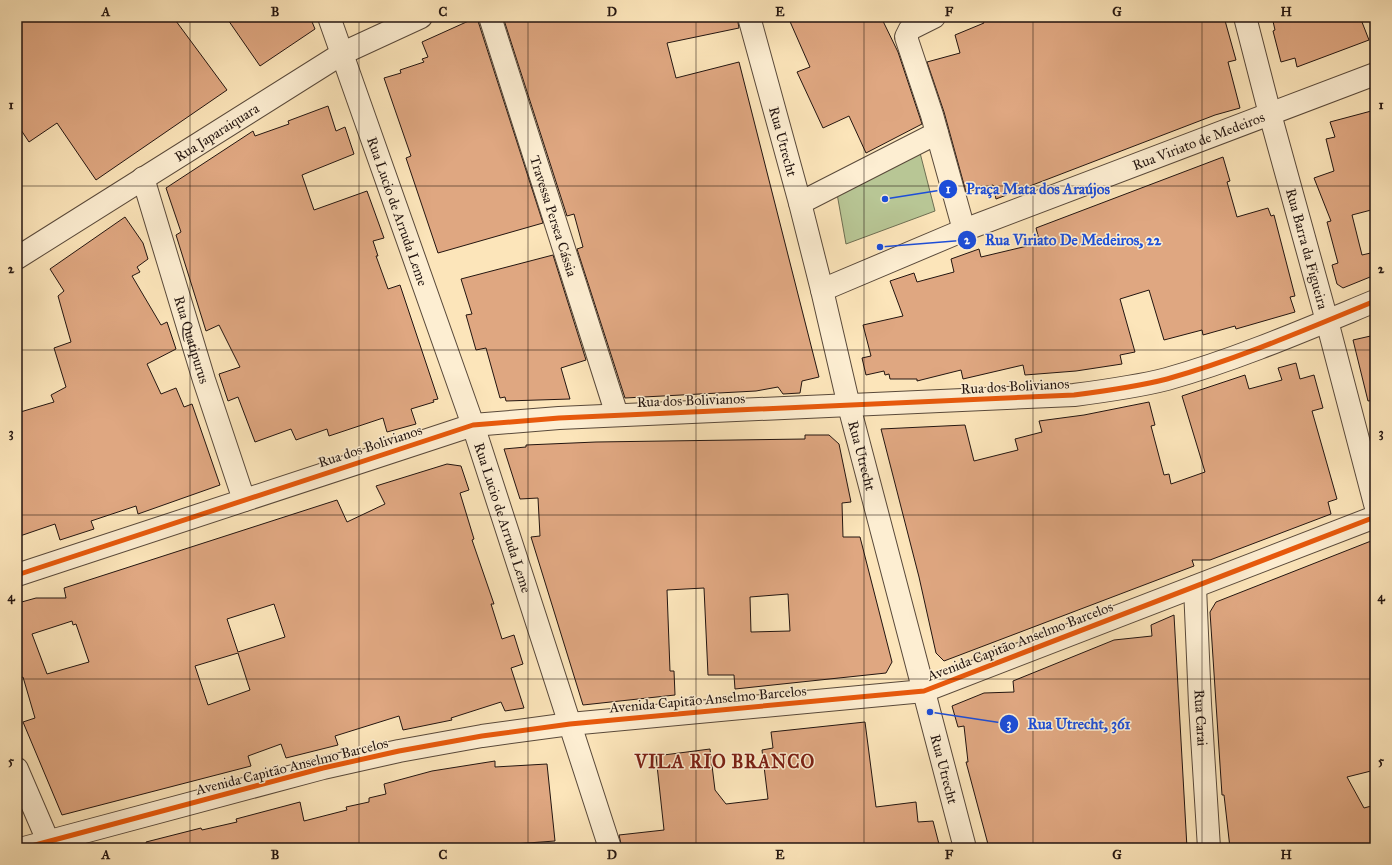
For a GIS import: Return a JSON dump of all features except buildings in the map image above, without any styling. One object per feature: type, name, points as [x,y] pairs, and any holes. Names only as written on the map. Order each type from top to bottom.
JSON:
[{"type":"street","name":"Rua Lucio de Arruda Leme","points":[[329,17],[343,53],[473,425],[610,848]]},
{"type":"street","name":"Rua Japaraiquara","points":[[17,258],[343,53],[421,17]]},
{"type":"street","name":"Travessa Persea Cássia","points":[[490,17],[617,415]]},
{"type":"street","name":"Rua Utrecht","points":[[749,17],[800,203],[849,406],[965,848]]},
{"type":"street","points":[[934,17],[910,29],[906,37],[937,133],[964,230]]},
{"type":"street","name":"Rua Barra da Figueira","points":[[1245,17],[1375,504]]},
{"type":"street","name":"Rua Viriato de Medeiros","points":[[822,290],[964,230],[1375,74]]},
{"type":"street","points":[[800,203],[937,133]]},
{"type":"street","name":"Rua Quatipurus","points":[[143,178],[204,380],[244,500]]},
{"type":"street","name":"Rua dos Bolivianos","points":[[17,575],[473,425],[522,420],[617,415],[1074,395],[1128,388],[1166,379],[1222,362],[1375,301]]},
{"type":"street","name":"Avenida Capitão Anselmo Barcelos","points":[[24,848],[49,845],[323,768],[391,753],[482,736],[570,724],[924,691],[1375,517]]},
{"type":"street","name":"Rua Carai","points":[[1195,587],[1200,704],[1209,848]]},
{"type":"street","points":[[17,769],[49,845]]},
{"type":"green space","points":[[918,145],[935,211],[846,244],[836,188]]},
{"type":"cycle path","points":[[17,575],[473,425],[559,418],[1074,395],[1097,392],[1132,387],[1194,371],[1272,343],[1375,301]]},
{"type":"cycle path","points":[[24,848],[323,768],[399,751],[482,736],[570,724],[924,691],[1375,517]]},
{"type":"place","name":"Praça Mata dos Araújos","points":[[885,199]]},
{"type":"place","name":"Rua Viriato De Medeiros, 22","points":[[880,247]]},
{"type":"place","name":"Rua Utrecht, 361","points":[[930,712]]},
{"type":"district","name":"VILA RIO BRANCO","points":[[725,762]]}]
